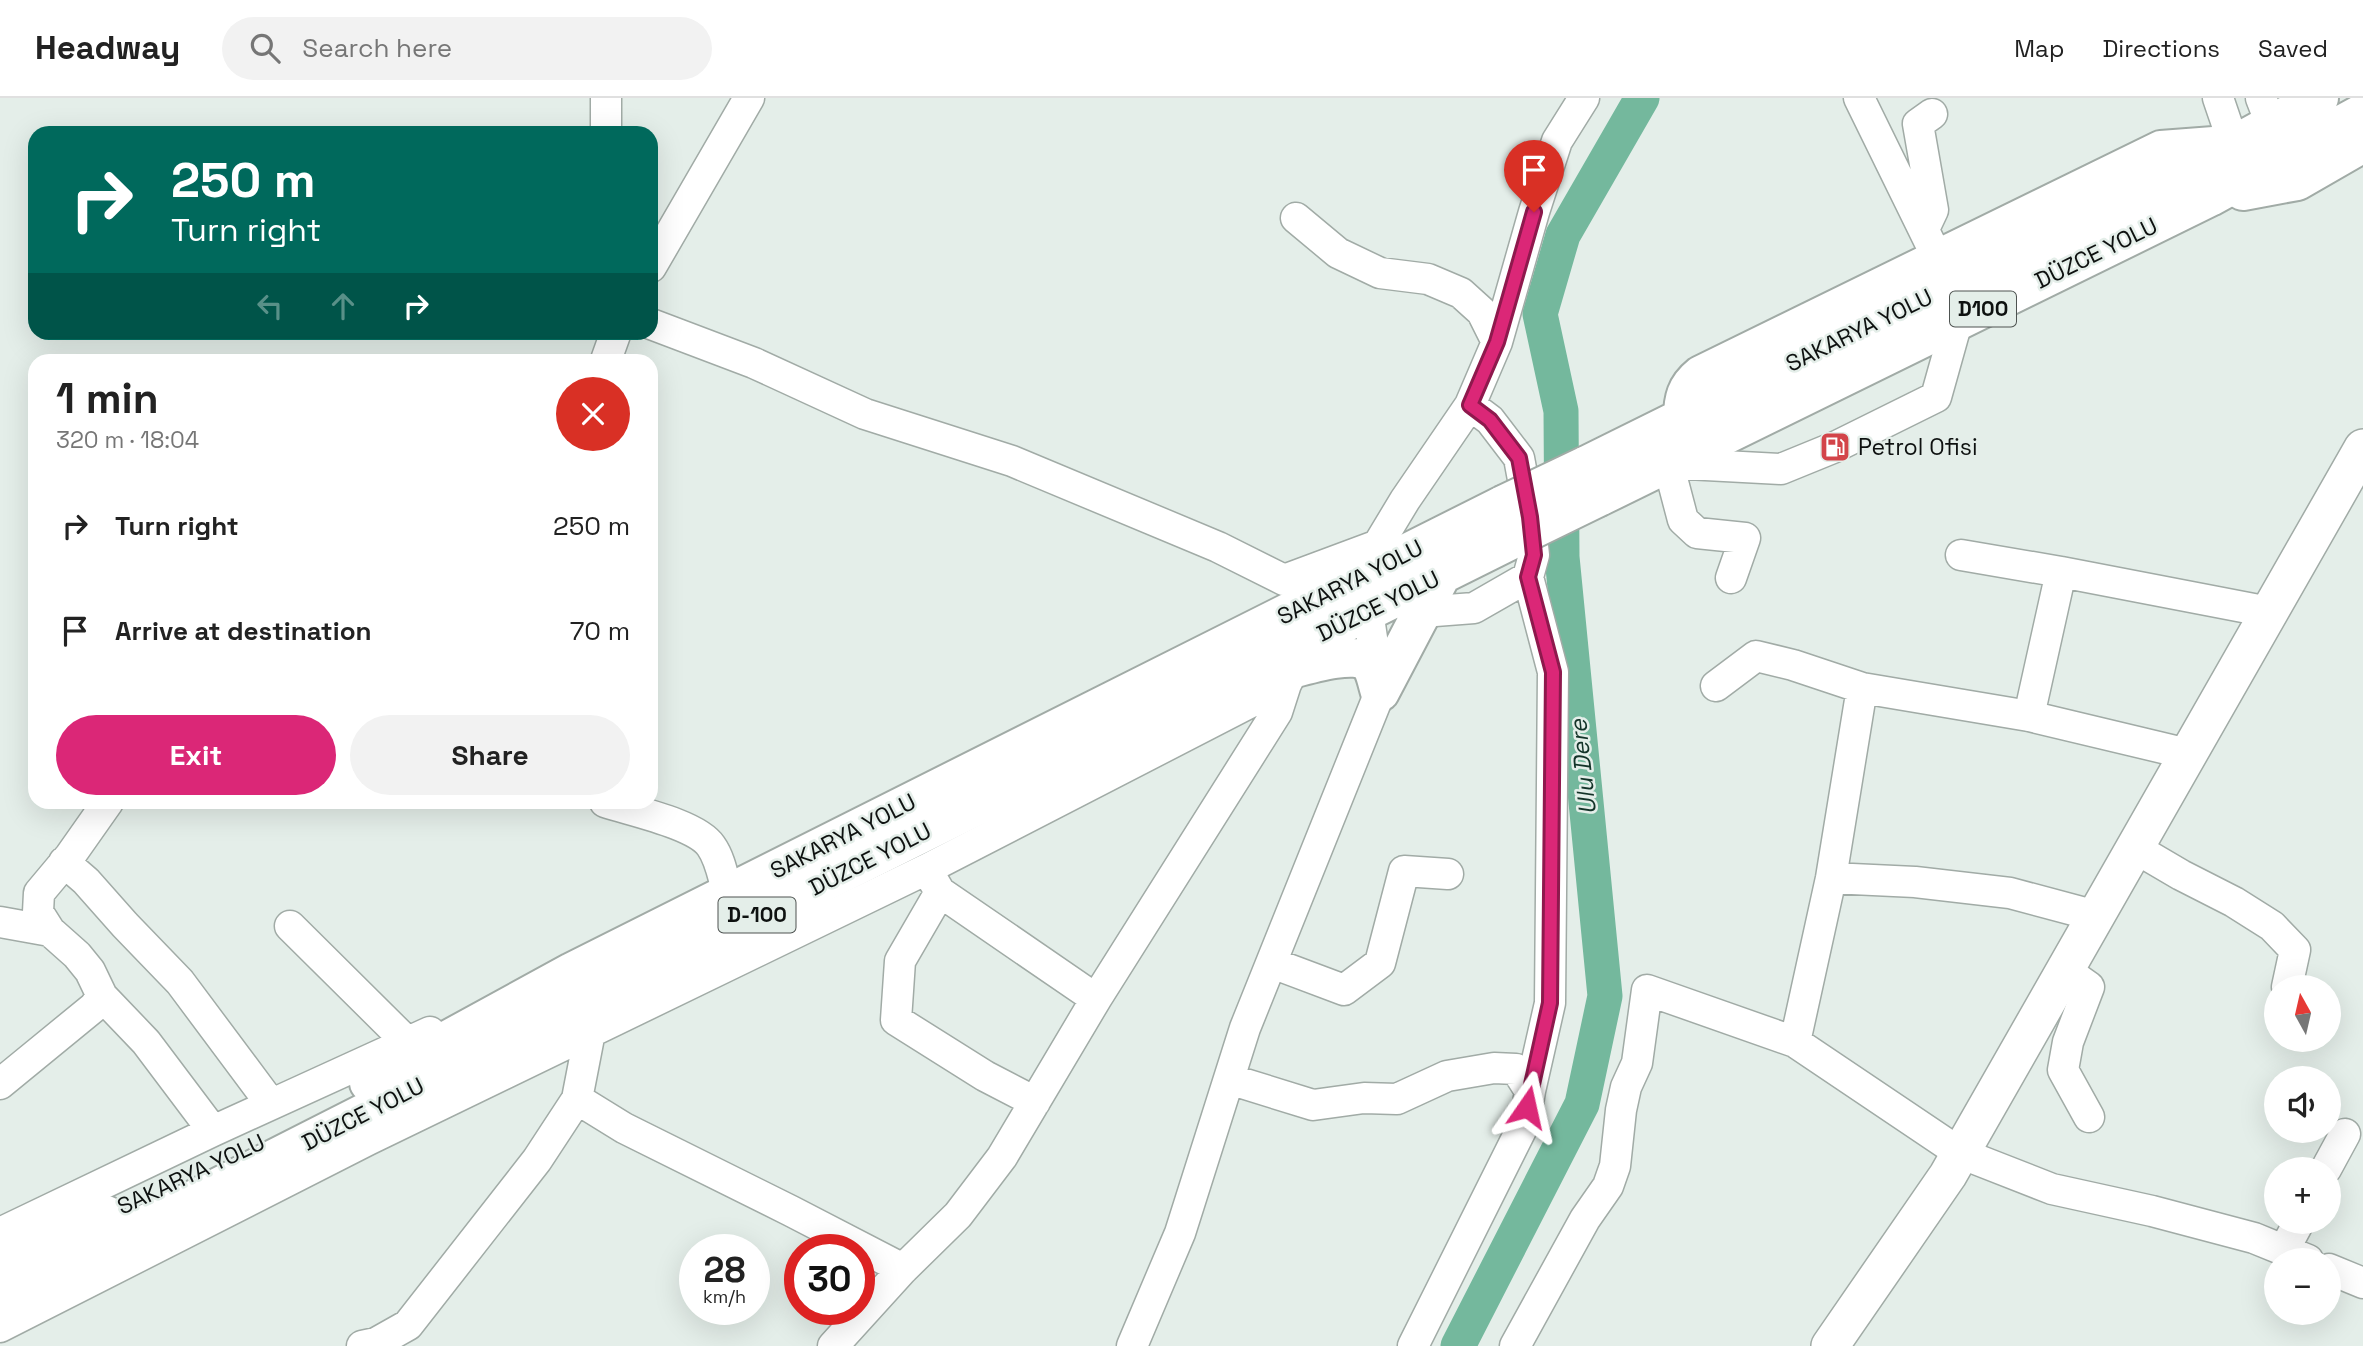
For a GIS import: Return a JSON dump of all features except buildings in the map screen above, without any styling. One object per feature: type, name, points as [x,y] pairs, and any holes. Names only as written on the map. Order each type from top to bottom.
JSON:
[{"type":"highway","name":"SAKARYA YOLU","points":[[1592,482],[1683,418],[2234,145],[2266,111],[2319,98]]},
{"type":"highway","name":"DÜZCE YOLU","points":[[1592,482],[1668,463],[2210,197],[2363,113]]},
{"type":"highway","points":[[2210,197],[2297,181],[2363,143]]},
{"type":"highway","points":[[1683,418],[1683,402],[1692,382],[1931,244],[2161,150],[2234,145]]},
{"type":"highway","name":"D100","points":[[1510,522],[1592,482]]},
{"type":"highway","name":"SAKARYA YOLU","points":[[0,1267],[287,1129],[572,972],[728,894],[1510,522]]},
{"type":"highway","name":"DÜZCE YOLU","points":[[0,1298],[1218,684],[1296,665],[1363,594],[1442,575],[1510,522]]},
{"type":"highway","points":[[1380,692],[1442,575]]},
{"type":"highway","points":[[1296,665],[1357,657],[1371,666],[1380,692]]},
{"type":"main road","points":[[1830,1346],[1948,1175],[2269,612],[2360,459]]},
{"type":"street","points":[[606,98],[606,126]]},
{"type":"street","points":[[658,255],[749,98]]},
{"type":"street","points":[[1132,1346],[1180,1233],[1245,1028],[1380,692],[1363,594],[1378,545],[1405,500],[1470,405],[1497,342],[1557,141],[1584,98]]},
{"type":"street","points":[[1858,98],[1931,244]]},
{"type":"street","points":[[2218,98],[2234,145]]},
{"type":"street","points":[[1931,244],[1933,210],[1918,124],[1932,114]]},
{"type":"street","points":[[1296,218],[1338,253],[1380,273],[1429,279],[1461,293],[1482,312],[1497,342]]},
{"type":"street","points":[[1731,578],[1745,538],[1697,533],[1682,520],[1668,463],[1780,469],[1835,447],[1936,397],[1956,321]]},
{"type":"street","points":[[658,327],[754,363],[865,414],[1012,461],[1218,547],[1284,580],[1378,545]]},
{"type":"street","points":[[1413,1346],[1525,1122],[1550,1003],[1553,672],[1528,577],[1534,555],[1519,458],[1490,420],[1470,405]]},
{"type":"street","points":[[1961,555],[2269,612]]},
{"type":"street","points":[[2029,716],[2061,572]]},
{"type":"street","points":[[1422,612],[1474,608],[1528,577]]},
{"type":"street","points":[[1716,686],[1756,656],[1862,688],[2029,716],[2188,754]]},
{"type":"street","points":[[0,1327],[368,1140],[590,1032],[933,881],[1296,665]]},
{"type":"street","points":[[833,1346],[903,1269],[958,1215],[1002,1157],[1096,999],[1277,712],[1296,665]]},
{"type":"street","points":[[1795,1042],[1831,878],[1862,688]]},
{"type":"street","points":[[103,809],[39,893],[38,912],[50,931],[78,955],[90,971],[102,996],[146,1042],[213,1131]]},
{"type":"street","points":[[627,809],[698,832],[717,856],[728,894]]},
{"type":"street","points":[[2135,848],[2272,926],[2295,950],[2290,975]]},
{"type":"street","points":[[64,862],[86,881],[180,982],[271,1104]]},
{"type":"street","points":[[1272,963],[1344,990],[1380,963],[1404,871],[1448,874]]},
{"type":"street","points":[[1831,878],[2010,893],[2096,916]]},
{"type":"street","points":[[933,881],[1096,999]]},
{"type":"street","points":[[933,881],[900,961],[896,1020],[985,1076],[1035,1102]]},
{"type":"street","points":[[0,922],[50,931]]},
{"type":"street","points":[[290,926],[407,1042]]},
{"type":"street","points":[[2065,970],[2089,987],[2068,1042],[2063,1070],[2089,1117]]},
{"type":"street","points":[[0,1233],[271,1104],[407,1042],[572,972]]},
{"type":"street","points":[[1515,1346],[1585,1219],[1608,1185],[1615,1166],[1626,1087],[1637,1063],[1647,990],[1795,1042],[1961,1153],[2052,1189],[2253,1238],[2278,1248]]},
{"type":"street","points":[[0,1084],[94,1007],[102,996]]},
{"type":"street","points":[[379,1343],[408,1325],[537,1160],[577,1099],[590,1032]]},
{"type":"street","points":[[1229,1079],[1313,1105],[1364,1098],[1397,1099],[1447,1076],[1494,1068],[1516,1069],[1530,1091]]},
{"type":"street","points":[[577,1099],[624,1128],[791,1210],[903,1269]]},
{"type":"street","points":[[2333,1157],[2345,1134]]},
{"type":"street","points":[[2341,1274],[2363,1283]]},
{"type":"waterway","name":"Ulu Dere","points":[[1458,1346],[1582,1104],[1605,996],[1562,557],[1561,411],[1540,314],[1563,235],[1642,98]]},
{"type":"place","name":"Petrol Ofisi","points":[[1835,447]]},
{"type":"route","points":[[1527,1107],[1550,1003],[1553,672],[1528,577],[1534,555],[1519,458],[1490,420],[1470,405],[1497,342],[1534,212]]}]
